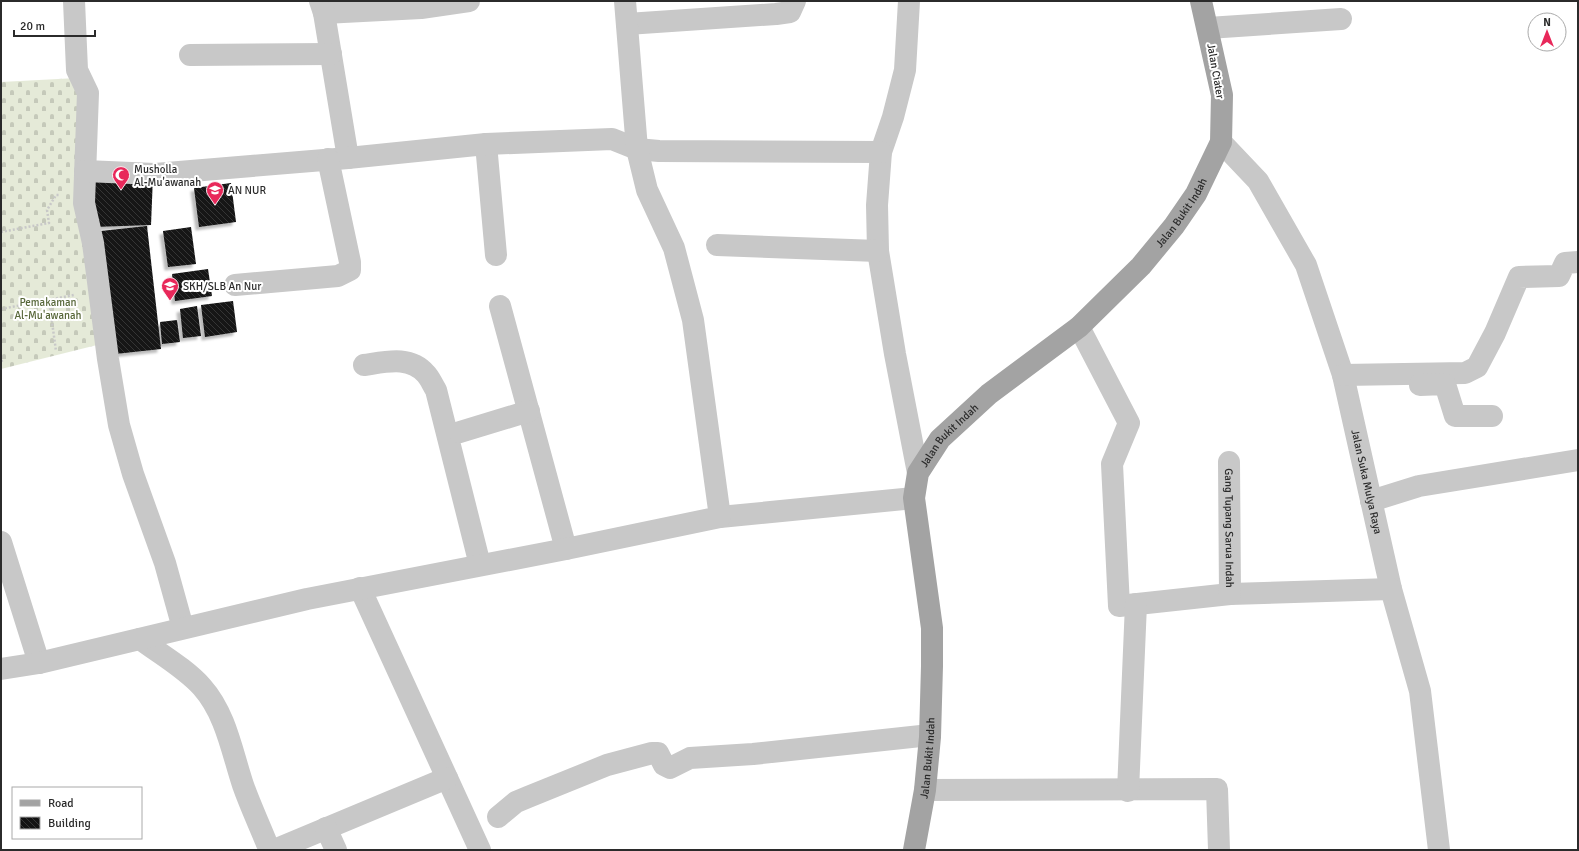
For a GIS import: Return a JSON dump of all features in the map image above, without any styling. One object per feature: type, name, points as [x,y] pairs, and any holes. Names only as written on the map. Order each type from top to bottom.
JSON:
[{"type":"main road","name":"Jalan Ciater","points":[[1201,1],[1222,95],[1221,142]]},
{"type":"main road","name":"Jalan Bukit Indah","points":[[914,850],[925,790],[930,735],[932,628],[914,498],[918,473],[940,439],[989,394],[1079,327],[1141,266],[1174,226],[1196,194],[1221,142]]},
{"type":"street","points":[[74,1],[77,70],[88,93],[84,204],[93,243],[108,359],[119,425],[133,474],[165,562],[183,628]]},
{"type":"street","points":[[235,285],[338,276],[350,270],[338,158],[331,54],[322,7],[421,8],[469,1]]},
{"type":"street","points":[[625,1],[637,149],[647,190],[674,248],[693,320],[720,517]]},
{"type":"street","points":[[627,24],[776,14],[790,12],[795,1]]},
{"type":"street","points":[[909,1],[905,70],[893,117],[881,152],[877,205],[878,251],[895,354],[918,473]]},
{"type":"street","points":[[1208,28],[1342,19]]},
{"type":"street","points":[[190,55],[331,54]]},
{"type":"street","points":[[85,171],[155,174],[486,144],[612,139],[637,149],[659,151],[881,152]]},
{"type":"street","name":"Jalan Suka Mulya Raya","points":[[1221,142],[1258,182],[1306,265],[1345,381],[1391,590],[1420,691],[1439,850]]},
{"type":"street","points":[[486,144],[496,255]]},
{"type":"street","points":[[716,245],[878,251]]},
{"type":"street","points":[[1345,381],[1465,373],[1477,367],[1495,333],[1519,277],[1559,276],[1565,263],[1578,262]]},
{"type":"street","points":[[500,306],[566,549]]},
{"type":"street","points":[[1079,327],[1129,423],[1112,464],[1119,606],[1230,594],[1391,590]]},
{"type":"street","points":[[364,365],[394,360],[412,364],[425,373],[436,390],[480,565]]},
{"type":"street","points":[[1345,381],[1445,384],[1455,416],[1492,416]]},
{"type":"street","points":[[460,432],[529,411]]},
{"type":"street","points":[[1371,500],[1419,486],[1578,460]]},
{"type":"street","name":"Gang Tupang Sarua Indah","points":[[1229,462],[1230,594]]},
{"type":"street","points":[[1,669],[39,663],[306,599],[566,549],[720,517],[914,498]]},
{"type":"street","points":[[1,542],[39,663]]},
{"type":"street","points":[[360,588],[480,850]]},
{"type":"street","points":[[1128,791],[1136,604]]},
{"type":"street","points":[[140,639],[186,673],[202,687],[216,708],[234,751],[243,784],[267,844],[271,848],[277,849],[447,778]]},
{"type":"street","points":[[498,817],[516,802],[528,797],[607,765],[652,753],[658,754],[664,765],[670,768],[690,758],[753,754],[930,735]]},
{"type":"street","points":[[925,790],[1128,791],[1217,789],[1219,850]]},
{"type":"street","points":[[326,828],[336,850]]},
{"type":"path","points":[[1,232],[49,223],[47,210],[56,195],[74,194],[84,204]]},
{"type":"path","points":[[1,309],[80,294]]},
{"type":"path","points":[[49,300],[56,351]]},
{"type":"path","points":[[1,356],[2,362]]},
{"type":"green space","name":"Pemakaman Al-Mu'awanah","points":[[77,78],[101,344],[1,369],[1,82]]},
{"type":"building","name":"Musholla Al-Mu'awanah","points":[[91,173],[153,176],[151,225],[93,227]]},
{"type":"building","name":"AN NUR","points":[[231,183],[236,222],[199,227],[194,188]]},
{"type":"building","points":[[147,226],[161,349],[115,354],[101,231]]},
{"type":"building","points":[[191,227],[196,264],[168,267],[163,231]]},
{"type":"building","points":[[208,269],[212,296],[175,301],[172,274]]},
{"type":"building","points":[[233,301],[237,332],[205,337],[201,305]]},
{"type":"building","points":[[197,306],[201,336],[183,338],[180,309]]},
{"type":"building","points":[[177,320],[180,342],[162,344],[160,322]]},
{"type":"place","name":"Musholla Al-Mu'awanah","points":[[121,190]]},
{"type":"place","name":"AN NUR","points":[[215,205]]},
{"type":"place","name":"SKH/SLB An Nur","points":[[170,301]]}]
